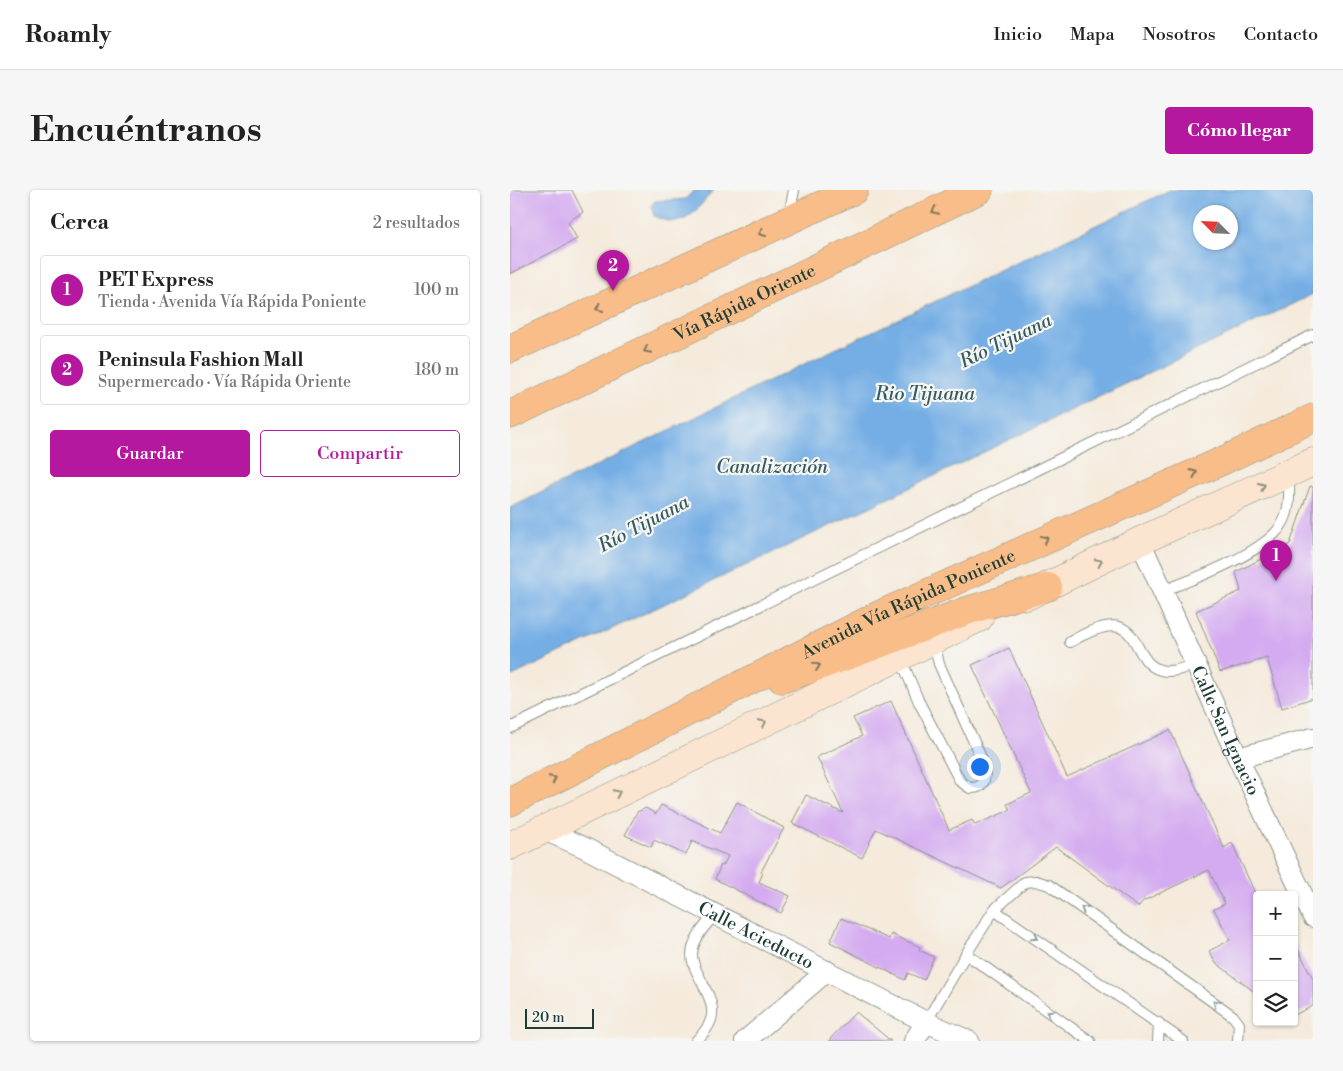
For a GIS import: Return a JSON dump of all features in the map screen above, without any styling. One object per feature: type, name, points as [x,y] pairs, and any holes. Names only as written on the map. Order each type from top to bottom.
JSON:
[{"type":"highway","points":[[510,349],[854,190]]},
{"type":"highway","name":"Vía Rápida Oriente","points":[[510,415],[979,190]]},
{"type":"highway","name":"Avenida Vía Rápida Poniente","points":[[510,802],[688,710],[881,614],[1222,461],[1313,418]]},
{"type":"highway","points":[[688,710],[860,651],[966,610],[1048,586]]},
{"type":"main road","points":[[510,846],[934,639],[1306,466]]},
{"type":"street","name":"Calle San Ignacio","points":[[1140,542],[1313,917]]},
{"type":"street","points":[[1238,758],[1313,738]]},
{"type":"street","name":"Calle Acieducto","points":[[542,829],[583,846],[926,1022],[969,1041]]},
{"type":"street","points":[[745,1041],[827,971]]},
{"type":"street","points":[[914,1041],[926,1022]]},
{"type":"lane","points":[[788,221],[794,190]]},
{"type":"lane","points":[[510,728],[1313,335]]},
{"type":"lane","points":[[1162,591],[1216,570],[1250,552],[1270,538],[1282,525],[1289,499],[1306,466]]},
{"type":"lane","points":[[1070,642],[1097,628],[1114,626],[1122,628],[1131,635],[1153,667],[1168,671],[1196,664]]},
{"type":"lane","points":[[896,658],[906,671],[919,702],[956,774],[965,786],[970,788],[979,787],[985,778],[983,762],[939,664],[934,639]]},
{"type":"lane","points":[[926,1022],[994,910],[1025,882],[1036,881],[1049,885],[1233,1016],[1239,1024],[1238,1041]]},
{"type":"lane","points":[[994,910],[1183,1041]]},
{"type":"lane","points":[[696,1041],[711,1022],[713,1010],[711,999],[694,966],[692,955],[694,945],[700,933],[715,914]]},
{"type":"lane","points":[[966,954],[1090,1041]]},
{"type":"lane","points":[[1158,1041],[1159,1023]]},
{"type":"water","points":[[695,190],[714,190],[695,212],[688,217],[674,222],[654,216],[651,206],[655,201],[685,199]]},
{"type":"water","points":[[1170,190],[1313,190],[1313,294],[510,677],[510,508],[829,352]]},
{"type":"building","points":[[510,190],[572,190],[583,212],[568,222],[577,239],[510,274]]},
{"type":"building","points":[[1310,486],[1313,487],[1313,698],[1282,708],[1267,658],[1220,672],[1196,611],[1241,591],[1236,572],[1290,544]]},
{"type":"building","points":[[1009,648],[1067,777],[1170,730],[1224,848],[1232,843],[1254,891],[1253,991],[1215,962],[1209,951],[1230,940],[1214,909],[1225,904],[1209,870],[1143,901],[1138,907],[1056,847],[1001,888],[876,829],[862,858],[792,823],[806,795],[843,813],[817,757],[862,736],[853,718],[891,701],[949,830],[972,820],[975,825],[1010,810],[1007,804],[1031,793],[972,665]]},
{"type":"building","points":[[737,802],[784,828],[761,872],[763,873],[759,882],[790,896],[781,913],[715,879],[721,865],[723,866],[728,856],[692,841],[686,855],[654,840],[651,847],[625,835],[637,812],[646,808],[656,814],[661,805],[720,833]]},
{"type":"building","points":[[841,918],[889,939],[891,934],[920,947],[919,950],[934,957],[924,980],[908,973],[905,980],[830,942]]},
{"type":"building","points":[[1298,949],[1313,979],[1313,1006],[1298,1013]]},
{"type":"building","points":[[856,1012],[891,1041],[828,1041]]},
{"type":"place","name":"Peninsula Fashion Mall","points":[[613,291]]},
{"type":"place","name":"PET Express","points":[[1276,581]]},
{"type":"water label","name":"Río Tijuana","points":[[1005,340]]},
{"type":"water label","name":"Rio Tijuana","points":[[925,393]]},
{"type":"water label","name":"Canalización","points":[[772,466]]},
{"type":"water label","name":"Río Tijuana","points":[[643,523]]}]
